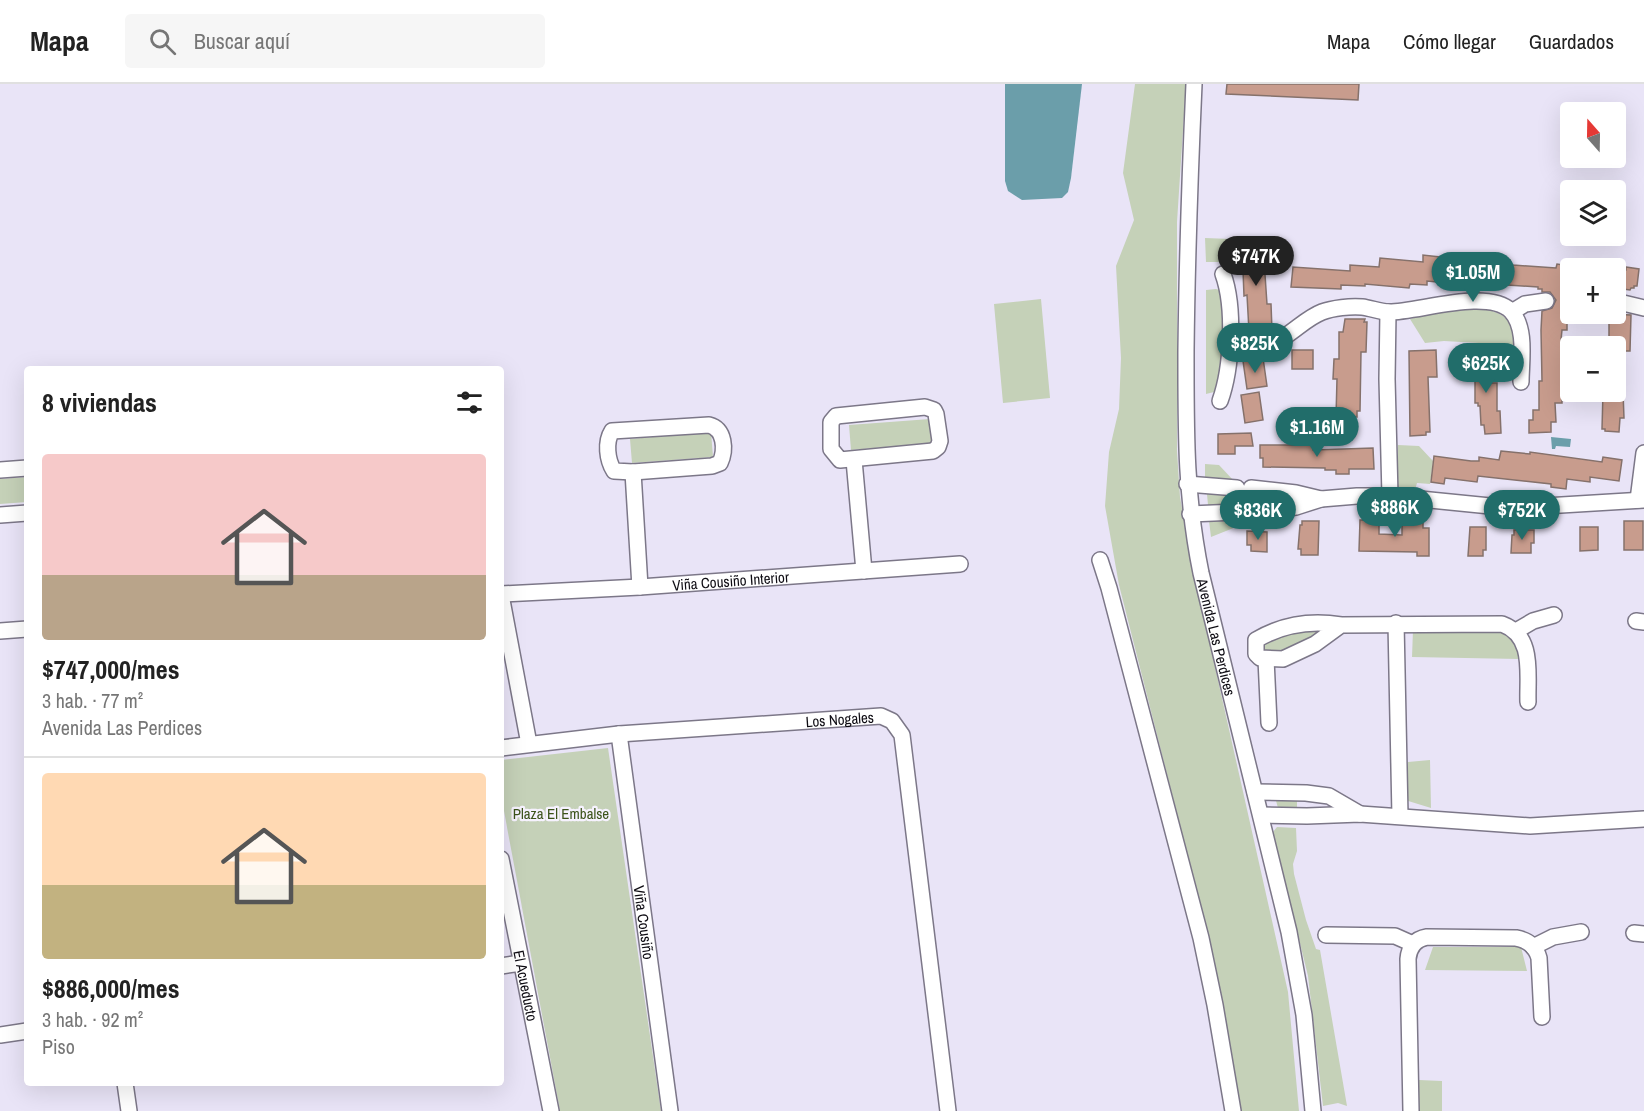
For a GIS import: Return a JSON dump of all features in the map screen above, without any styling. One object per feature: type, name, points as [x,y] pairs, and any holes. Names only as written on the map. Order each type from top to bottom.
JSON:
[{"type":"street","name":"Avenida Las Perdices","points":[[1194,84],[1187,254],[1187,484],[1190,513],[1201,573],[1256,792],[1298,974],[1313,1111]]},
{"type":"street","points":[[1220,401],[1227,379],[1230,346],[1228,290],[1223,274]]},
{"type":"street","points":[[1512,312],[1525,304],[1546,301]]},
{"type":"street","points":[[1230,346],[1252,347],[1274,342],[1310,319],[1332,310],[1362,307],[1388,312],[1476,302],[1493,303],[1512,312],[1518,321],[1521,337],[1521,382]]},
{"type":"street","points":[[1626,304],[1644,308]]},
{"type":"street","points":[[1388,312],[1390,496]]},
{"type":"street","points":[[925,407],[934,410],[940,441],[938,447],[933,451],[854,460],[840,460],[831,449],[831,422],[836,416],[925,407]]},
{"type":"street","points":[[709,425],[717,427],[722,433],[723,457],[720,464],[633,472],[614,471],[609,464],[608,438],[612,431],[709,425]]},
{"type":"street","points":[[1190,513],[1285,509],[1321,499],[1390,496],[1510,508],[1641,500],[1644,453]]},
{"type":"street","points":[[854,460],[864,571]]},
{"type":"street","points":[[0,470],[24,468]]},
{"type":"street","points":[[633,472],[640,587]]},
{"type":"street","points":[[1187,484],[1296,493],[1321,499]]},
{"type":"street","points":[[0,515],[24,513]]},
{"type":"street","points":[[1100,561],[1201,938],[1233,1111]]},
{"type":"street","name":"Viña Cousiño Interior","points":[[504,594],[640,587],[960,564]]},
{"type":"street","points":[[504,610],[529,744]]},
{"type":"street","points":[[1516,631],[1533,621],[1554,615]]},
{"type":"street","points":[[1341,625],[1315,644],[1283,659],[1260,658],[1256,654],[1256,640],[1297,624],[1319,621],[1341,625],[1494,624],[1510,627],[1516,631],[1526,648],[1528,702]]},
{"type":"street","points":[[1396,623],[1400,816]]},
{"type":"street","points":[[0,631],[24,629]]},
{"type":"street","points":[[1266,659],[1269,723]]},
{"type":"street","name":"Los Nogales","points":[[504,748],[619,734],[880,716],[892,721],[902,735],[948,1111]]},
{"type":"street","name":"Viña Cousiño","points":[[619,734],[670,1111]]},
{"type":"street","points":[[1256,792],[1329,796],[1360,814]]},
{"type":"street","points":[[1261,814],[1307,816],[1360,814],[1530,826],[1644,819]]},
{"type":"street","name":"El Acueducto","points":[[504,875],[551,1111]]},
{"type":"street","points":[[1533,947],[1553,937],[1581,932]]},
{"type":"street","points":[[1326,935],[1395,936],[1413,944]]},
{"type":"street","points":[[1411,1111],[1408,959],[1413,944],[1427,937],[1516,938],[1527,942],[1539,958],[1542,1017]]},
{"type":"street","points":[[504,966],[521,963]]},
{"type":"street","points":[[0,1035],[24,1031]]},
{"type":"street","points":[[125,1086],[129,1111]]},
{"type":"green space","points":[[1135,84],[1186,84],[1177,222],[1177,451],[1180,497],[1193,569],[1288,992],[1299,1111],[1232,1111],[1208,936],[1119,585],[1105,506],[1109,452],[1119,409],[1121,358],[1116,266],[1134,220],[1123,173]]},
{"type":"green space","points":[[1205,238],[1231,239],[1232,256],[1225,262],[1206,262]]},
{"type":"green space","points":[[1206,290],[1224,291],[1225,343],[1220,385],[1214,392],[1206,394]]},
{"type":"green space","points":[[1041,299],[1050,398],[1003,403],[994,304]]},
{"type":"green space","points":[[1482,308],[1496,312],[1506,319],[1512,329],[1513,345],[1444,341],[1425,343],[1410,319],[1428,314]]},
{"type":"green space","points":[[930,419],[932,443],[851,450],[849,425]]},
{"type":"green space","points":[[711,432],[713,457],[632,463],[630,439]]},
{"type":"green space","points":[[1398,445],[1419,446],[1433,461],[1430,484],[1417,483],[1415,490],[1397,489]]},
{"type":"green space","points":[[1205,464],[1219,465],[1234,481],[1205,481]]},
{"type":"green space","points":[[24,477],[24,502],[0,504],[0,479]]},
{"type":"green space","points":[[1207,494],[1234,494],[1234,505],[1208,505]]},
{"type":"green space","points":[[1209,521],[1236,522],[1236,527],[1211,537]]},
{"type":"green space","points":[[1317,627],[1320,634],[1298,649],[1267,656],[1262,651],[1261,643],[1272,637]]},
{"type":"green space","points":[[1413,630],[1504,632],[1516,643],[1519,659],[1412,657]]},
{"type":"green space","name":"Plaza El Embalse","points":[[608,748],[661,1111],[560,1111],[504,811],[504,760]]},
{"type":"green space","points":[[1430,760],[1431,808],[1405,800],[1408,762]]},
{"type":"green space","points":[[1297,794],[1297,808],[1278,808],[1275,797]]},
{"type":"green space","points":[[1277,827],[1296,828],[1297,851],[1293,864],[1294,874],[1306,920],[1316,949],[1320,950],[1347,1106],[1338,1103],[1323,1106],[1308,976],[1273,832]]},
{"type":"green space","points":[[1433,947],[1521,947],[1527,971],[1425,970]]},
{"type":"green space","points":[[1419,1080],[1442,1081],[1442,1111],[1418,1111]]},
{"type":"water","points":[[1005,84],[1082,84],[1071,178],[1068,192],[1062,198],[1022,200],[1008,191],[1005,181]]},
{"type":"water","points":[[1551,437],[1571,439],[1570,447],[1556,446],[1552,449]]},
{"type":"building","points":[[1227,84],[1359,84],[1358,100],[1226,94]]},
{"type":"building","points":[[1259,239],[1259,245],[1263,245],[1267,304],[1271,304],[1272,330],[1249,331],[1247,295],[1244,296],[1242,245],[1246,245],[1246,240]]},
{"type":"building","points":[[1486,254],[1499,255],[1498,259],[1510,260],[1509,264],[1513,265],[1556,268],[1557,264],[1560,264],[1560,324],[1567,324],[1567,330],[1562,330],[1560,336],[1560,402],[1562,403],[1555,403],[1556,422],[1551,422],[1551,432],[1529,433],[1529,420],[1533,420],[1533,410],[1539,410],[1539,381],[1542,381],[1542,311],[1552,308],[1556,300],[1550,292],[1542,292],[1542,289],[1538,287],[1447,281],[1447,283],[1427,281],[1427,285],[1410,284],[1409,288],[1365,284],[1365,286],[1341,285],[1341,289],[1291,287],[1293,267],[1350,271],[1350,265],[1379,267],[1380,258],[1423,262],[1423,255],[1485,263]]},
{"type":"building","points":[[1626,267],[1639,269],[1637,286],[1630,290],[1626,289]]},
{"type":"building","points":[[1626,315],[1631,315],[1630,351],[1626,351],[1626,336],[1609,336],[1609,324],[1626,324]]},
{"type":"building","points":[[1345,319],[1365,319],[1364,322],[1367,322],[1366,352],[1361,352],[1360,411],[1357,411],[1357,417],[1336,417],[1337,379],[1333,379],[1334,359],[1339,359],[1339,332],[1343,332]]},
{"type":"building","points":[[1292,350],[1313,350],[1313,369],[1292,369]]},
{"type":"building","points":[[1436,350],[1437,377],[1428,377],[1430,432],[1426,432],[1426,435],[1410,436],[1409,351]]},
{"type":"building","points":[[1470,356],[1490,356],[1490,383],[1497,383],[1497,411],[1500,411],[1501,433],[1485,434],[1484,425],[1481,425],[1480,406],[1475,403],[1475,374],[1472,374],[1472,370],[1470,371]]},
{"type":"building","points":[[1263,358],[1267,386],[1247,389],[1243,361]]},
{"type":"building","points":[[1259,392],[1263,420],[1245,423],[1241,395]]},
{"type":"building","points":[[1603,402],[1623,402],[1624,418],[1620,418],[1619,432],[1602,429]]},
{"type":"building","points":[[1251,433],[1253,446],[1235,446],[1235,454],[1218,454],[1218,434]]},
{"type":"building","points":[[1313,442],[1313,450],[1373,448],[1374,469],[1349,469],[1349,474],[1336,474],[1336,470],[1325,470],[1325,468],[1263,467],[1260,445],[1298,445],[1298,443]]},
{"type":"building","points":[[1501,451],[1530,454],[1530,452],[1602,462],[1603,457],[1622,460],[1619,481],[1590,477],[1590,482],[1567,479],[1566,489],[1551,487],[1551,484],[1478,476],[1477,482],[1445,478],[1444,484],[1431,482],[1434,456],[1471,461],[1479,461],[1479,457],[1499,460]]},
{"type":"building","points":[[1244,494],[1250,498],[1250,502],[1244,506],[1237,502],[1237,498]]},
{"type":"building","points":[[1360,520],[1379,520],[1379,534],[1402,535],[1402,520],[1423,520],[1423,528],[1429,528],[1429,556],[1417,556],[1417,552],[1359,551]]},
{"type":"building","points":[[1302,521],[1319,521],[1318,555],[1301,555],[1301,549],[1298,549]]},
{"type":"building","points":[[1624,521],[1643,521],[1643,550],[1624,550]]},
{"type":"building","points":[[1470,527],[1486,527],[1486,550],[1483,550],[1483,556],[1468,556]]},
{"type":"building","points":[[1580,527],[1598,527],[1598,550],[1580,551]]},
{"type":"building","points":[[1514,530],[1534,530],[1531,553],[1511,553]]},
{"type":"building","points":[[1247,531],[1267,532],[1267,552],[1251,551],[1251,545],[1247,545]]}]
